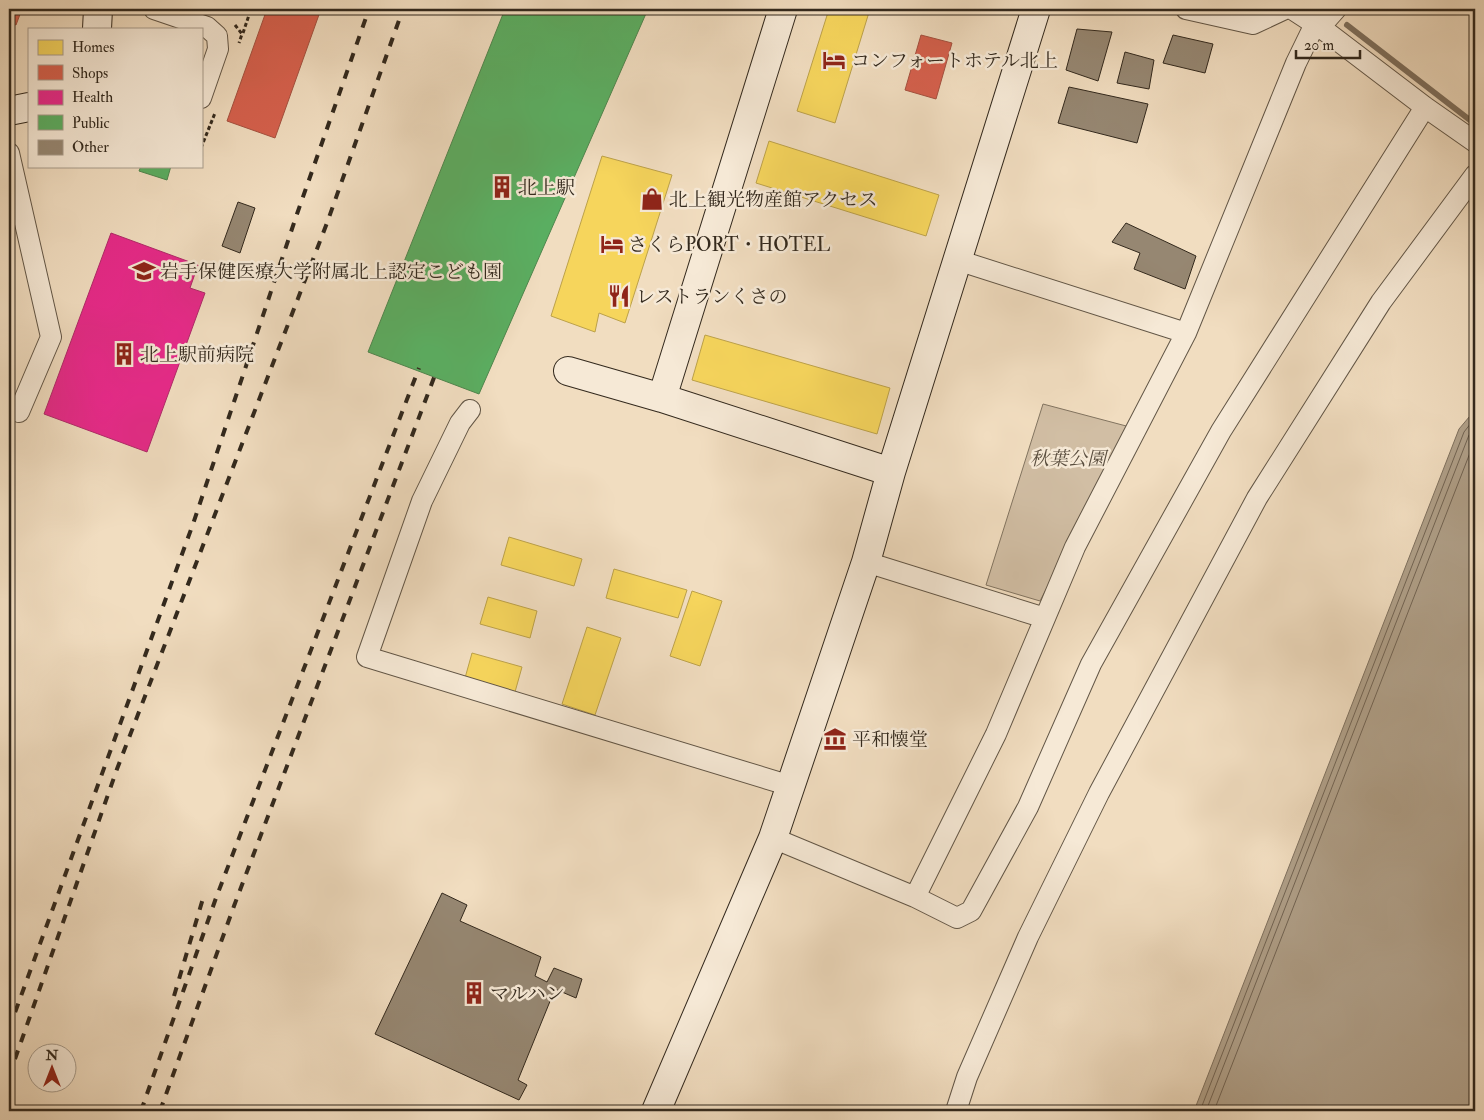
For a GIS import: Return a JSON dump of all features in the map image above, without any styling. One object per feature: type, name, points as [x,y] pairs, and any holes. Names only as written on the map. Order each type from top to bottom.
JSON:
[{"type":"street","points":[[97,28],[98,9]]},
{"type":"street","points":[[154,9],[207,26],[217,36],[218,49],[202,95]]},
{"type":"street","points":[[662,398],[782,9]]},
{"type":"street","points":[[656,1111],[773,838],[791,786],[866,562],[891,472],[1035,9]]},
{"type":"street","points":[[1186,9],[1253,24],[1285,9]]},
{"type":"street","points":[[915,898],[996,734],[1075,548],[1186,333],[1296,63],[1315,24],[1292,9]]},
{"type":"street","points":[[1336,9],[1320,27],[1425,107],[1475,142]]},
{"type":"street","points":[[9,111],[28,107]]},
{"type":"street","points":[[773,838],[915,898],[957,918],[970,911],[1028,806],[1091,664],[1221,431],[1425,107]]},
{"type":"street","points":[[9,153],[51,336],[19,412],[9,406]]},
{"type":"street","points":[[956,1111],[967,1077],[1028,937],[1099,792],[1257,498],[1377,308],[1475,175]]},
{"type":"street","points":[[957,260],[1186,333]]},
{"type":"street","points":[[568,371],[662,398],[891,472]]},
{"type":"street","points":[[470,410],[460,423],[422,501],[367,657],[791,786]]},
{"type":"street","points":[[866,562],[1045,618]]},
{"type":"path","points":[[242,34],[251,9]]},
{"type":"green space","name":"秋葉公園","points":[[1043,404],[1130,427],[1040,601],[986,585]]},
{"type":"water","points":[[1475,410],[1475,1111],[1194,1111],[1459,429]]},
{"type":"building: Homes","name":"コンフォートホテル北上","points":[[829,9],[870,9],[835,123],[797,111]]},
{"type":"building: Homes","points":[[769,141],[939,195],[926,236],[756,183]]},
{"type":"building: Homes","name":"さくらPORT・HOTEL","points":[[602,156],[672,175],[625,323],[599,313],[595,332],[551,316]]},
{"type":"building: Homes","points":[[705,335],[890,388],[877,434],[692,380]]},
{"type":"building: Homes","points":[[509,537],[582,559],[574,586],[501,565]]},
{"type":"building: Homes","points":[[614,569],[687,590],[678,618],[606,598]]},
{"type":"building: Homes","points":[[692,591],[722,601],[700,666],[670,656]]},
{"type":"building: Homes","points":[[488,597],[537,611],[530,638],[480,624]]},
{"type":"building: Homes","points":[[587,627],[621,638],[595,715],[562,704]]},
{"type":"building: Homes","points":[[472,653],[522,667],[515,692],[465,678]]},
{"type":"building: Shops","points":[[9,9],[22,9],[16,25],[9,22]]},
{"type":"building: Shops","points":[[267,9],[321,9],[275,138],[227,121]]},
{"type":"building: Shops","points":[[921,35],[952,43],[936,99],[905,90]]},
{"type":"building: Health","name":"北上駅前病院","points":[[111,233],[198,265],[190,288],[205,293],[147,452],[44,414]]},
{"type":"building: Public","name":"北上駅","points":[[505,9],[648,9],[479,394],[368,352]]},
{"type":"building: Public","points":[[140,168],[170,168],[167,180],[139,171]]},
{"type":"building: Other","points":[[1077,29],[1112,32],[1098,81],[1066,70]]},
{"type":"building: Other","points":[[1173,35],[1213,44],[1205,73],[1163,63]]},
{"type":"building: Other","points":[[1125,52],[1154,60],[1149,89],[1117,83]]},
{"type":"building: Other","points":[[1069,87],[1148,104],[1137,143],[1058,123]]},
{"type":"building: Other","points":[[238,202],[255,208],[240,253],[222,246]]},
{"type":"building: Other","points":[[1126,223],[1196,256],[1185,289],[1134,269],[1140,253],[1112,242]]},
{"type":"building: Other","name":"マルハン","points":[[442,893],[467,905],[460,921],[541,957],[535,976],[547,982],[554,968],[582,979],[576,998],[555,989],[518,1080],[527,1085],[519,1100],[375,1034]]},
{"type":"waterway","points":[[1347,25],[1475,124]]},
{"type":"railway","points":[[9,1029],[193,524],[297,214],[369,9]]},
{"type":"railway","points":[[9,1076],[117,769],[327,223],[403,9]]},
{"type":"railway","points":[[141,1111],[216,898],[419,368]]},
{"type":"railway","points":[[160,1111],[234,906],[435,375]]},
{"type":"railway","points":[[174,996],[204,895]]},
{"type":"place","name":"コンフォートホテル北上","points":[[834,60]]},
{"type":"place","name":"北上駅","points":[[502,187]]},
{"type":"place","name":"北上観光物産館アクセス","points":[[652,199]]},
{"type":"place","name":"さくらPORT・HOTEL","points":[[612,244]]},
{"type":"place","name":"岩手保健医療大学附属北上認定こども園","points":[[144,271]]},
{"type":"place","name":"レストランくさの","points":[[619,296]]},
{"type":"place","name":"北上駅前病院","points":[[124,354]]},
{"type":"place","name":"平和懐堂","points":[[835,739]]},
{"type":"place","name":"マルハン","points":[[474,993]]}]
